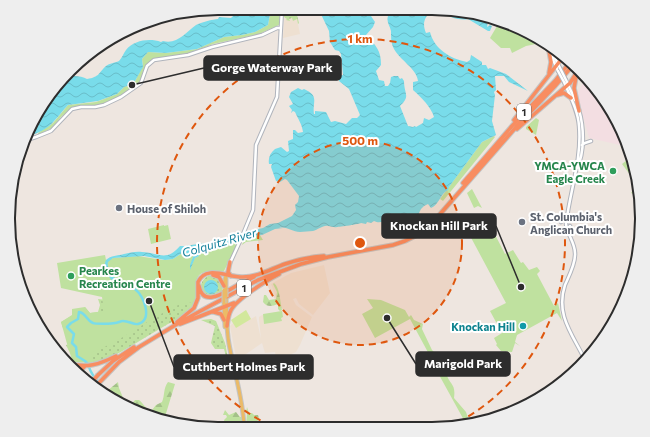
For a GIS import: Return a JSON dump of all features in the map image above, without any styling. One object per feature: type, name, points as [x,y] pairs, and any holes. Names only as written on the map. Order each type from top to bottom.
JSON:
[{"type":"highway","points":[[548,76],[551,66],[550,53]]},
{"type":"highway","points":[[480,163],[560,61]]},
{"type":"highway","name":"1","points":[[95,380],[113,360],[142,342],[176,322],[261,277],[296,264],[392,243],[412,235],[429,223],[512,126],[555,81],[566,66]]},
{"type":"highway","name":"1","points":[[99,383],[128,354],[165,331],[258,280],[292,267],[326,257],[394,245],[417,235],[431,224],[457,193],[569,69]]},
{"type":"highway","points":[[490,157],[515,131],[575,75]]},
{"type":"highway","points":[[577,77],[574,88],[579,111]]},
{"type":"highway","points":[[550,100],[563,93],[567,94],[571,98]]},
{"type":"highway","points":[[224,288],[219,277],[211,274],[202,278],[199,284],[202,294],[213,298],[263,273],[294,261],[326,257]]},
{"type":"highway","points":[[165,331],[225,308],[284,271],[326,257]]},
{"type":"highway","points":[[221,274],[225,272],[230,262]]},
{"type":"highway","points":[[230,262],[229,274],[234,277]]},
{"type":"highway","points":[[176,322],[194,308],[198,298],[198,282],[201,276],[211,273],[244,278],[263,273]]},
{"type":"highway","points":[[227,326],[228,316],[232,309],[248,294]]},
{"type":"highway","points":[[213,312],[219,313],[224,320]]},
{"type":"highway","points":[[78,365],[97,365],[142,342]]},
{"type":"highway","points":[[81,368],[85,366]]},
{"type":"main road","points":[[228,334],[224,320],[224,288],[226,275],[230,262],[246,230],[254,203],[256,145],[277,97],[282,15]]},
{"type":"main road","points":[[31,138],[51,131],[72,109],[100,106],[117,100],[142,83],[148,65],[154,60],[191,54],[212,47],[262,35],[281,27]]},
{"type":"main road","points":[[552,55],[579,111],[582,125],[582,146],[566,218],[566,230],[574,246],[575,258],[563,293],[562,312],[567,326],[582,355]]},
{"type":"main road","points":[[566,83],[579,125],[580,139],[577,167]]},
{"type":"main road","points":[[582,146],[591,141]]},
{"type":"main road","points":[[561,222],[566,218]]},
{"type":"main road","points":[[566,230],[570,226]]},
{"type":"main road","points":[[225,308],[228,334],[242,399],[244,422]]},
{"type":"shaded area","points":[[285,15],[296,15],[300,34],[283,38]]},
{"type":"shaded area","points":[[583,83],[601,105],[621,144],[589,138],[577,94]]},
{"type":"shaded area","points":[[324,265],[330,293],[313,315],[299,304],[296,298],[293,299],[296,305],[312,317],[296,352],[285,357],[276,357],[275,352],[265,353],[262,343],[246,354],[236,357],[230,326],[246,310],[251,319],[256,316],[261,339],[259,317],[281,311],[271,284],[291,273]]},
{"type":"green space","points":[[270,15],[280,15],[279,25],[259,34],[213,44],[190,53],[152,59],[146,66],[141,81],[135,87],[114,100],[102,105],[72,108],[61,117],[52,128],[38,135],[38,133],[53,123],[68,105],[96,102],[117,94],[124,87],[130,85],[135,81],[143,66],[142,59],[148,52],[166,53],[197,49],[224,37],[255,32],[268,25]]},
{"type":"green space","points":[[284,15],[297,15],[299,23],[298,24],[297,19],[293,21],[292,18],[289,19],[290,21],[286,20],[287,19],[284,17]]},
{"type":"green space","points":[[497,26],[522,36],[536,44],[526,46],[512,53],[510,48],[501,48],[490,38]]},
{"type":"green space","points":[[536,118],[539,120],[536,135],[526,129],[526,127]]},
{"type":"green space","points":[[494,136],[495,137],[443,201],[440,199],[482,142]]},
{"type":"green space","points":[[626,161],[630,175],[622,164]]},
{"type":"green space","points":[[472,189],[482,208],[478,206],[474,208],[467,193]]},
{"type":"green space","points":[[488,221],[505,254],[513,250],[521,263],[523,262],[529,270],[537,267],[540,271],[537,274],[554,306],[558,303],[562,321],[557,313],[517,335],[515,342],[520,346],[515,343],[512,352],[501,351],[496,345],[497,344],[494,338],[502,333],[490,311],[506,303],[468,232]]},
{"type":"green space","points":[[168,225],[171,239],[151,244],[148,229]]},
{"type":"green space","points":[[260,235],[263,240],[246,242],[242,245],[245,237]]},
{"type":"green space","points":[[240,239],[224,271],[204,272],[198,276],[195,302],[176,306],[124,337],[91,353],[94,363],[75,362],[72,359],[61,322],[72,315],[72,309],[85,307],[90,313],[104,311],[102,297],[61,288],[57,263],[105,255],[106,260],[138,256],[163,260],[173,259],[182,253],[194,254],[190,268],[195,258],[198,257],[198,252],[200,250],[220,247]]},
{"type":"green space","points":[[204,249],[213,249],[219,254],[215,255],[214,253],[214,259],[215,257],[219,260],[214,260],[213,264],[218,265],[220,268],[215,271],[208,271],[206,269],[200,270],[196,275],[193,286],[195,303],[188,312],[106,360],[100,362],[74,361],[79,354],[80,348],[72,350],[71,352],[66,345],[72,343],[74,339],[78,339],[78,331],[75,330],[75,335],[67,328],[63,328],[61,322],[73,315],[73,319],[75,319],[85,307],[90,313],[98,312],[100,305],[98,299],[113,302],[118,301],[125,309],[122,320],[125,323],[141,323],[148,318],[152,311],[157,308],[171,306],[180,298],[178,277],[184,272],[190,270],[195,258],[199,256],[199,251]]},
{"type":"green space","points":[[208,276],[218,278],[223,286],[221,292],[209,296],[203,292],[201,284]]},
{"type":"green space","points":[[274,283],[278,288],[280,295],[282,310],[280,311],[278,309],[278,304],[268,306],[263,302],[264,295],[266,295],[269,300],[276,299],[277,292],[273,284]]},
{"type":"green space","points":[[367,299],[381,300],[405,310],[409,317],[411,315],[414,320],[423,324],[422,329],[432,350],[440,358],[444,370],[437,369],[410,319],[375,338],[362,314],[373,308]]},
{"type":"green space","points":[[246,310],[251,319],[236,328],[231,320]]},
{"type":"green space","points":[[282,311],[282,321],[264,324],[263,314]]},
{"type":"green space","points":[[211,319],[216,321],[225,343],[228,358],[227,360],[224,349],[215,349],[211,343],[215,326],[201,320]]},
{"type":"green space","points":[[438,373],[440,375],[446,373],[454,390],[454,398],[466,412],[468,418],[463,419]]},
{"type":"green space","points":[[118,382],[123,398],[117,395],[108,390]]},
{"type":"green space","points":[[168,382],[175,384],[166,415],[150,410],[162,402],[165,387]]},
{"type":"green space","points":[[135,400],[139,400],[150,410],[132,403]]},
{"type":"green space","points":[[247,407],[249,413],[258,415],[259,418],[257,422],[246,422]]},
{"type":"green space","points":[[225,410],[229,415],[236,412],[240,417],[242,417],[242,422],[224,422],[224,420],[227,417],[226,415],[223,415]]},
{"type":"water","points":[[234,15],[270,15],[268,25],[255,32],[224,37],[197,49],[166,53],[148,52],[142,59],[143,67],[135,81],[130,85],[124,87],[117,94],[98,101],[68,105],[46,129],[33,135],[49,105],[74,76],[87,79],[94,77],[103,68],[119,61],[129,47],[138,42],[152,40],[168,42],[177,40],[198,24],[218,19],[219,17],[231,18]]},
{"type":"water","points":[[321,15],[370,15],[375,22],[373,27],[366,35],[379,52],[381,65],[376,71],[379,80],[384,81],[385,86],[388,86],[391,77],[394,76],[398,76],[400,79],[402,78],[404,81],[406,97],[400,106],[408,126],[416,127],[423,123],[424,118],[429,120],[434,117],[426,103],[413,90],[413,82],[418,81],[415,72],[393,47],[391,31],[387,20],[388,15],[428,15],[424,23],[426,33],[430,32],[435,43],[449,56],[467,62],[470,60],[471,55],[482,62],[482,65],[486,65],[488,69],[490,68],[506,74],[528,91],[509,82],[504,76],[495,76],[496,90],[494,92],[495,95],[492,121],[496,135],[482,142],[434,207],[431,208],[428,204],[424,206],[417,217],[410,219],[389,219],[380,222],[374,221],[371,223],[367,222],[366,224],[361,223],[336,227],[326,226],[313,231],[303,232],[297,232],[285,228],[275,229],[262,235],[245,237],[220,247],[200,250],[198,252],[199,256],[195,258],[190,270],[190,265],[194,254],[182,253],[173,259],[165,260],[144,256],[113,258],[108,262],[109,270],[121,287],[111,279],[105,268],[106,260],[110,257],[137,252],[167,255],[171,254],[180,246],[219,242],[236,234],[278,223],[292,216],[296,210],[295,205],[298,202],[299,196],[287,180],[285,179],[280,182],[276,181],[271,167],[272,164],[269,164],[269,158],[275,149],[281,147],[287,152],[289,151],[288,141],[293,139],[293,130],[298,133],[303,132],[295,112],[293,111],[291,113],[292,110],[289,106],[293,104],[289,97],[291,92],[298,88],[302,90],[304,89],[312,94],[314,97],[314,114],[315,111],[326,112],[331,122],[335,121],[346,124],[352,118],[357,118],[360,115],[349,89],[339,81],[339,76],[343,75],[341,54],[339,51],[335,50],[330,42],[329,31]]},
{"type":"water","points":[[448,15],[471,19],[484,22],[488,23],[487,27],[490,25],[492,26],[490,31],[488,31],[468,19],[454,18]]},
{"type":"water","points":[[211,280],[216,282],[218,287],[216,292],[211,294],[206,292],[204,287],[206,282]]},
{"type":"waterway","name":"Colquitz River","points":[[88,364],[77,356],[76,347],[72,343],[74,334],[67,327],[78,319],[79,312],[91,322],[97,324],[123,321],[138,324],[143,322],[145,318],[146,308],[139,293],[132,288],[118,284]]},
{"type":"waterway","name":"Colquitz River","points":[[89,367],[99,383]]},
{"type":"place","name":"Gorge Waterway Park","points":[[132,85]]},
{"type":"place","name":"YMCA-YWCA Eagle Creek","points":[[613,171]]},
{"type":"place","name":"House of Shiloh","points":[[119,208]]},
{"type":"place","name":"St. Columbia's Anglican Church","points":[[522,222]]},
{"type":"place","name":"Pearkes Recreation Centre","points":[[71,276]]},
{"type":"place","name":"Knockan Hill Park","points":[[521,287]]},
{"type":"place","name":"Cuthbert Holmes Park","points":[[149,301]]},
{"type":"place","name":"Marigold Park","points":[[387,318]]},
{"type":"place","name":"Knockan Hill","points":[[523,326]]}]
